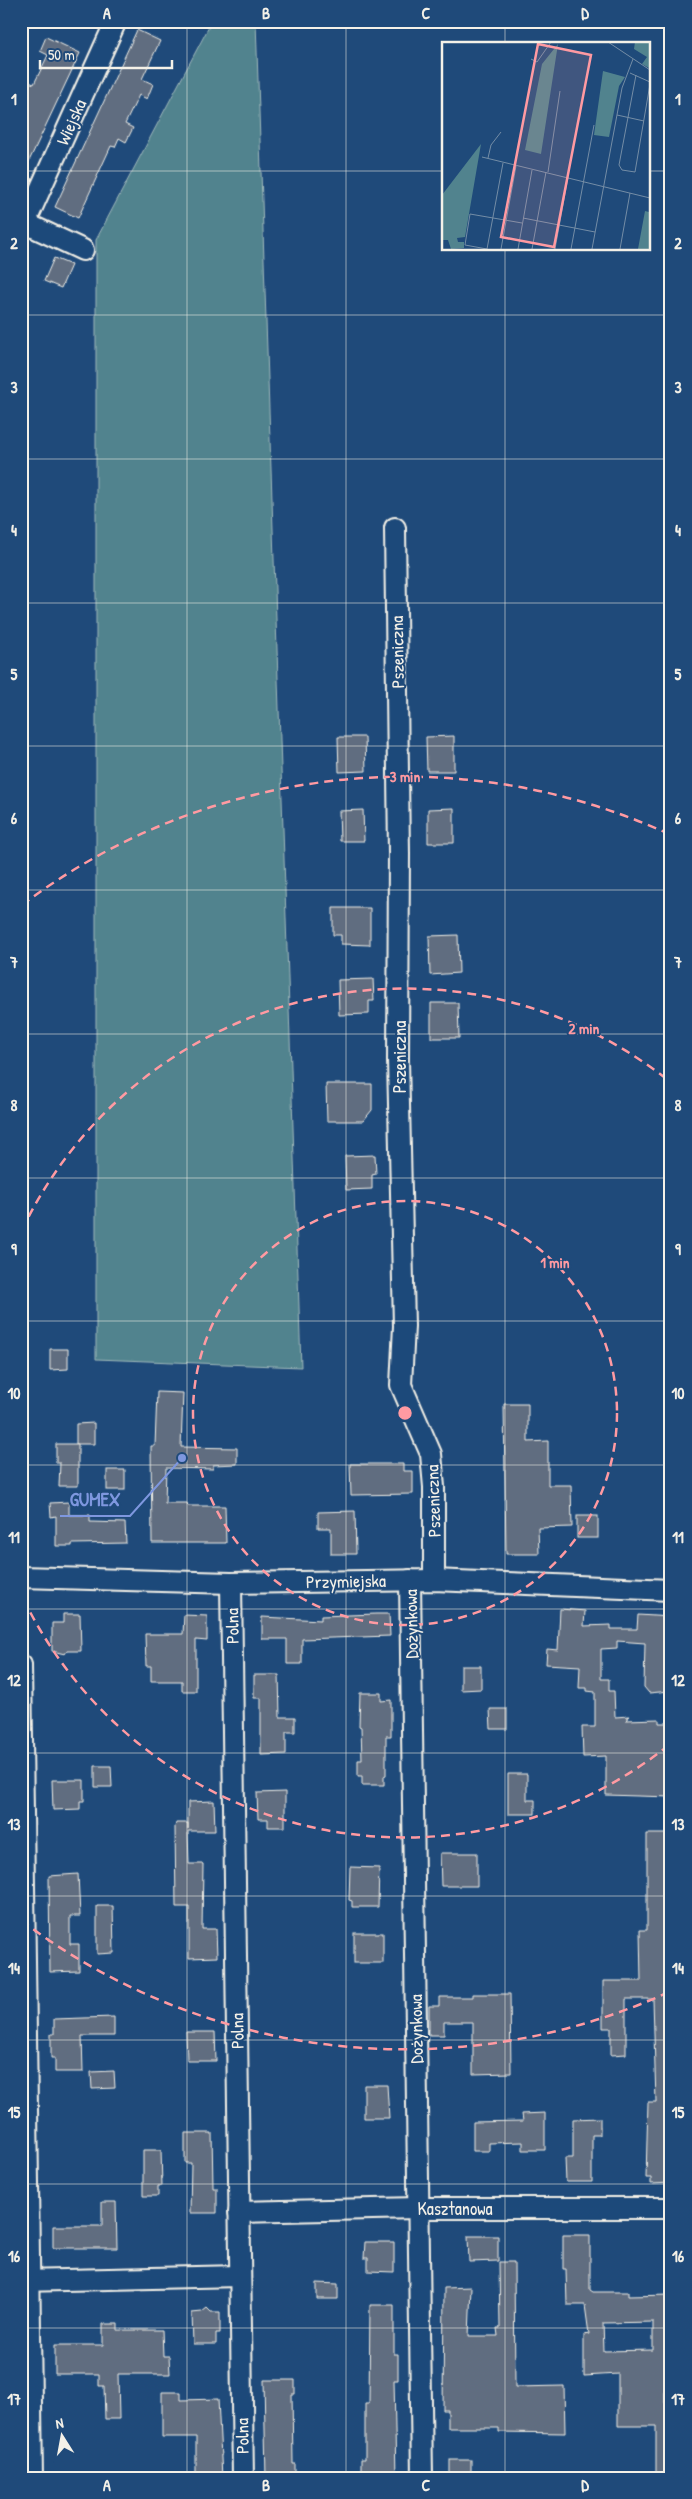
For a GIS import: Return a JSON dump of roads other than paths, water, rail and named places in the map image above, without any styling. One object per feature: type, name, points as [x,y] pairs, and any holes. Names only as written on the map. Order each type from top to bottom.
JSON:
[{"type":"street","name":"Wiejska","points":[[83,250],[23,222],[116,21]]},
{"type":"street","name":"Pszeniczna","points":[[395,528],[399,854],[398,1060],[404,1326],[401,1385],[431,1454],[434,1487],[434,1580]]},
{"type":"street","name":"Przymiejska","points":[[21,1577],[231,1583],[434,1580],[671,1590]]},
{"type":"street","name":"Dożynkowa","points":[[410,1580],[422,2478]]},
{"type":"street","name":"Polna","points":[[231,1583],[243,2478]]},
{"type":"street","points":[[21,1665],[25,2281],[32,2478]]},
{"type":"street","name":"Kasztanowa","points":[[239,2212],[418,2208],[671,2208]]},
{"type":"street","points":[[25,2281],[240,2276]]},
{"type":"place","name":"GUMEX","points":[[182,1458]]}]
